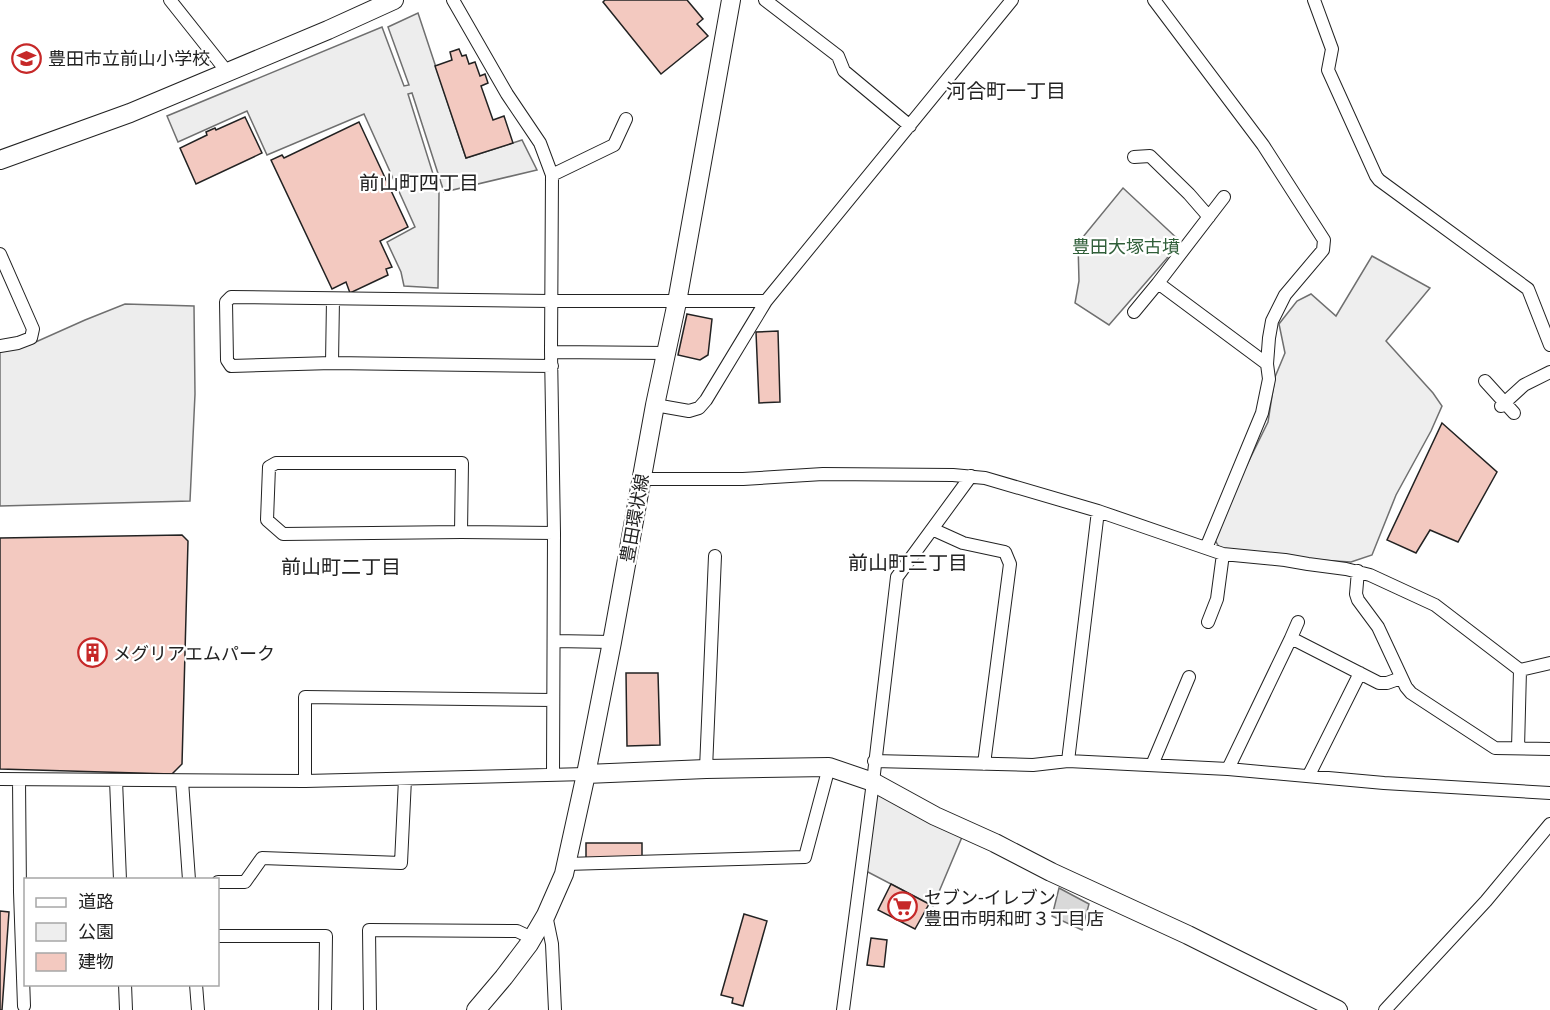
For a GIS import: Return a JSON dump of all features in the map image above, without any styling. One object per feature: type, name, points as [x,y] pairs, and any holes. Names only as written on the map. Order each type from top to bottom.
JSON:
[{"type":"street","points":[[170,0],[228,73]]},
{"type":"street","points":[[0,160],[130,113],[394,0]]},
{"type":"street","points":[[453,0],[507,94],[540,143],[552,175],[553,775]]},
{"type":"street","name":"豊田環状線","points":[[476,1010],[532,938],[546,915],[564,874],[612,642],[732,0]]},
{"type":"street","points":[[765,0],[838,56],[844,71],[910,126]]},
{"type":"street","points":[[655,405],[689,411],[699,408],[766,301],[1012,0]]},
{"type":"street","points":[[1155,0],[1263,145],[1324,240],[1323,250],[1285,295],[1272,321],[1267,364],[1269,379],[1262,414],[1206,548]]},
{"type":"street","points":[[1314,0],[1332,49],[1328,70],[1376,176],[1528,289],[1550,345]]},
{"type":"street","points":[[552,175],[614,145],[626,119]]},
{"type":"street","points":[[1134,157],[1150,156],[1209,217]]},
{"type":"street","points":[[1134,312],[1224,197]]},
{"type":"street","points":[[0,254],[33,329],[31,338],[0,346]]},
{"type":"street","points":[[1158,283],[1267,364]]},
{"type":"street","points":[[552,366],[333,363],[231,366],[227,360],[226,302],[231,297],[766,301]]},
{"type":"street","points":[[333,299],[333,363]]},
{"type":"street","points":[[552,352],[666,353]]},
{"type":"street","points":[[1485,381],[1507,407],[1524,385],[1550,372]]},
{"type":"street","points":[[461,532],[462,463],[276,463],[268,467],[267,520],[283,534],[554,533]]},
{"type":"street","points":[[641,479],[743,479],[824,474],[985,478],[1098,511],[1223,554],[1286,560],[1358,571],[1370,575],[1435,605],[1520,670]]},
{"type":"street","points":[[843,1010],[897,577],[970,476]]},
{"type":"street","points":[[1068,761],[1098,511]]},
{"type":"street","points":[[932,529],[963,543],[1005,552],[1010,564],[984,764]]},
{"type":"street","points":[[1209,622],[1217,599],[1223,554]]},
{"type":"street","points":[[706,769],[715,556]]},
{"type":"street","points":[[1358,571],[1356,594],[1358,600],[1378,627],[1401,678],[1411,693],[1495,748],[1550,749]]},
{"type":"street","points":[[1228,769],[1298,622]]},
{"type":"street","points":[[1291,638],[1379,683],[1401,678]]},
{"type":"street","points":[[554,641],[612,642]]},
{"type":"street","points":[[1520,670],[1550,663]]},
{"type":"street","points":[[1518,748],[1520,670]]},
{"type":"street","points":[[1309,776],[1360,673]]},
{"type":"street","points":[[1152,765],[1189,677]]},
{"type":"street","points":[[305,781],[305,697],[553,700]]},
{"type":"street","points":[[874,761],[1033,765],[1068,761],[1228,769],[1384,783],[1550,793]]},
{"type":"street","points":[[566,864],[805,857],[829,767]]},
{"type":"street","points":[[0,779],[305,781],[829,767],[873,782],[935,816],[1188,935],[1338,1010]]},
{"type":"street","points":[[219,882],[245,882],[262,858],[401,863],[405,779]]},
{"type":"street","points":[[19,780],[24,1006]]},
{"type":"street","points":[[116,780],[120,878]]},
{"type":"street","points":[[182,781],[189,878]]},
{"type":"street","points":[[1385,1010],[1486,901],[1550,824]]},
{"type":"street","points":[[546,915],[552,944],[555,1010]]},
{"type":"street","points":[[370,1010],[369,930],[517,931],[532,938]]},
{"type":"street","points":[[219,936],[326,936],[325,1010]]},
{"type":"street","points":[[125,986],[126,1010]]},
{"type":"street","points":[[196,986],[198,1010]]},
{"type":"green space","name":"豊田大塚古墳","points":[[1123,188],[1181,242],[1109,325],[1075,303],[1079,281],[1078,243]]},
{"type":"green space","points":[[1372,256],[1430,288],[1386,341],[1442,406],[1396,495],[1372,555],[1351,562],[1223,554],[1215,540],[1239,481],[1268,422],[1275,377],[1285,353],[1279,324],[1297,301],[1311,294],[1336,316]]},
{"type":"shaded area","points":[[418,13],[466,158],[522,140],[537,170],[444,192],[412,93],[408,94],[439,193],[438,288],[404,286],[401,272],[387,242],[415,227],[364,114],[267,155],[247,111],[178,142],[167,116],[382,27],[404,86],[409,85],[388,27]]},
{"type":"shaded area","points":[[125,304],[194,306],[195,394],[190,501],[0,506],[0,349],[29,345]]},
{"type":"shaded area","points":[[877,794],[962,837],[933,906],[866,871]]},
{"type":"shaded area","points":[[1059,888],[1089,904],[1082,930],[1052,916]]},
{"type":"building","points":[[605,0],[687,0],[703,19],[697,24],[708,36],[661,74],[603,2]]},
{"type":"building","points":[[459,49],[462,56],[466,55],[469,64],[475,62],[480,76],[485,74],[488,83],[481,86],[493,120],[504,116],[513,143],[466,158],[435,66],[452,60],[450,52]]},
{"type":"building","points":[[245,117],[262,153],[196,184],[180,148],[207,135],[206,132]]},
{"type":"building","points":[[359,122],[408,227],[380,241],[392,267],[386,269],[388,275],[350,293],[346,282],[332,289],[271,160],[282,155],[284,158]]},
{"type":"building","points":[[687,314],[712,319],[708,355],[700,360],[678,355]]},
{"type":"building","points":[[778,331],[780,402],[759,403],[756,332]]},
{"type":"building","points":[[1442,423],[1497,472],[1458,542],[1430,530],[1416,553],[1387,540]]},
{"type":"building","name":"メグリアエムパーク","points":[[182,535],[188,541],[182,764],[172,774],[0,769],[0,538]]},
{"type":"building","points":[[626,673],[658,673],[660,745],[627,746]]},
{"type":"building","points":[[586,843],[642,843],[642,858],[586,859]]},
{"type":"building","name":"セブン-イレブン 豊田市明和町３丁目店","points":[[891,884],[929,904],[915,929],[878,910]]},
{"type":"building","points":[[0,911],[9,912],[2,1010],[0,1010]]},
{"type":"building","points":[[744,914],[767,921],[743,1006],[732,1003],[733,998],[721,995]]},
{"type":"building","points":[[871,938],[887,940],[884,967],[867,965]]},
{"type":"place","name":"豊田市立前山小学校","points":[[27,58]]},
{"type":"place","name":"メグリアエムパーク","points":[[92,653]]},
{"type":"place","name":"セブン-イレブン 豊田市明和町３丁目店","points":[[903,907]]},
{"type":"district","name":"河合町一丁目","points":[[1006,90]]},
{"type":"district","name":"前山町四丁目","points":[[419,182]]},
{"type":"district","name":"前山町三丁目","points":[[908,562]]},
{"type":"district","name":"前山町二丁目","points":[[341,566]]}]
